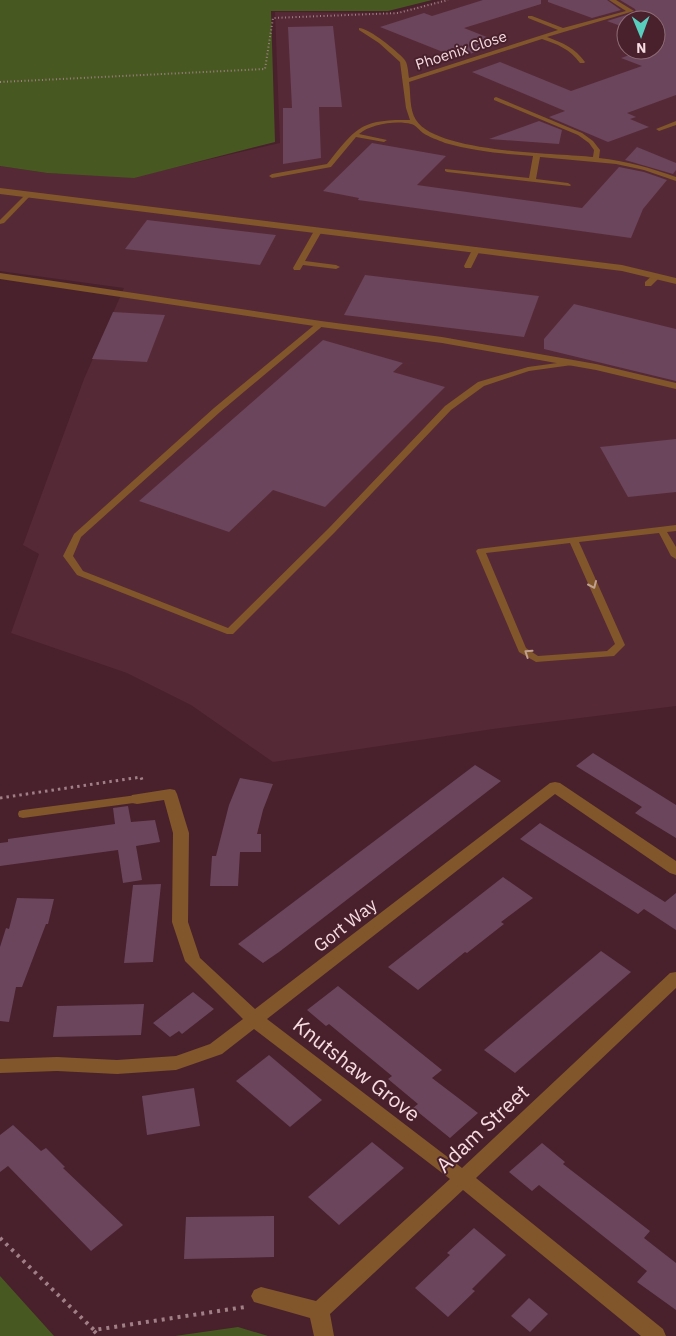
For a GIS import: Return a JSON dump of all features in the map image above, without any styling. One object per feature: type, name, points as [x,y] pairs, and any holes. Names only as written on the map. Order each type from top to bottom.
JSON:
[{"type":"street","points":[[0,191],[622,268],[676,281]]},
{"type":"street","points":[[0,276],[321,324],[442,340],[572,362],[676,386]]},
{"type":"street","name":"Gort Way","points":[[0,1066],[57,1064],[116,1067],[176,1063],[216,1049],[555,787],[676,869]]},
{"type":"street","name":"Knutshaw Grove","points":[[142,798],[170,794],[181,833],[180,922],[193,961],[255,1020],[463,1179],[656,1336]]},
{"type":"street","name":"Adam Street","points":[[319,1311],[463,1179],[676,978]]},
{"type":"street","points":[[261,1296],[319,1311],[324,1336]]},
{"type":"lane","name":"Phoenix Close","points":[[414,122],[406,81],[563,30],[631,11],[612,0]]},
{"type":"lane","points":[[530,17],[563,30]]},
{"type":"lane","points":[[361,29],[403,61],[406,81]]},
{"type":"lane","points":[[542,37],[568,47],[577,53],[582,62]]},
{"type":"lane","points":[[496,100],[580,134],[591,142],[596,150],[596,159]]},
{"type":"lane","points":[[272,176],[329,166],[361,129],[373,125],[414,122],[424,131],[462,145],[596,159],[640,167],[676,179]]},
{"type":"lane","points":[[658,129],[676,123]]},
{"type":"lane","points":[[355,135],[384,140]]},
{"type":"lane","points":[[532,181],[537,154]]},
{"type":"lane","points":[[447,170],[568,185]]},
{"type":"lane","points":[[2,222],[28,195]]},
{"type":"lane","points":[[318,230],[298,265],[336,267]]},
{"type":"lane","points":[[468,266],[476,250]]},
{"type":"lane","points":[[648,284],[657,276]]},
{"type":"lane","points":[[321,324],[217,410],[77,536],[68,556],[80,573],[230,632],[332,530],[448,408],[481,384],[528,369],[572,362]]},
{"type":"lane","points":[[574,541],[620,645],[610,654],[536,658],[522,650],[481,551],[676,528]]},
{"type":"lane","points":[[662,530],[676,556]]},
{"type":"lane","points":[[23,814],[142,798]]},
{"type":"path","points":[[0,82],[265,69],[273,18],[398,14],[448,0]]},
{"type":"path","points":[[0,798],[142,777],[142,798]]},
{"type":"path","points":[[0,1238],[99,1336]]},
{"type":"path","points":[[94,1330],[243,1308],[261,1296]]},
{"type":"shaded area","points":[[443,0],[676,0],[676,706],[493,729],[273,762],[191,705],[127,673],[11,633],[39,554],[23,545],[84,379],[124,288],[0,271],[0,166],[47,173],[134,177],[280,143],[275,12],[392,13]]},
{"type":"green space","points":[[0,0],[432,0],[388,11],[271,11],[275,142],[134,178],[47,173],[0,166]]},
{"type":"green space","points":[[0,1276],[54,1336],[0,1336]]},
{"type":"green space","points":[[238,1327],[268,1336],[175,1336]]},
{"type":"building","points":[[483,0],[541,0],[541,4],[464,28],[502,43],[458,58],[380,27],[424,13],[432,16]]},
{"type":"building","points":[[548,0],[607,0],[621,10],[592,18],[548,2]]},
{"type":"building","points":[[620,0],[676,0],[676,95],[627,113],[636,117],[630,119],[649,127],[608,142],[549,117],[565,111],[472,72],[500,62],[571,91],[642,66],[626,60],[666,60],[666,10],[635,9]]},
{"type":"building","points":[[616,18],[616,24],[607,21]]},
{"type":"building","points":[[333,26],[342,107],[319,107],[321,158],[283,164],[283,108],[292,108],[288,27]]},
{"type":"building","points":[[539,121],[562,130],[559,144],[489,139]]},
{"type":"building","points":[[372,143],[446,156],[417,185],[582,208],[619,167],[644,172],[667,180],[643,209],[631,238],[358,200],[359,198],[323,191]]},
{"type":"building","points":[[637,147],[676,163],[676,170],[673,174],[625,160]]},
{"type":"building","points":[[147,220],[276,235],[260,265],[125,249]]},
{"type":"building","points":[[365,275],[539,296],[524,337],[344,315]]},
{"type":"building","points":[[574,304],[676,329],[676,381],[544,349],[544,339]]},
{"type":"building","points":[[113,312],[165,315],[147,362],[92,359]]},
{"type":"building","points":[[323,340],[403,363],[393,372],[445,387],[325,507],[273,490],[229,532],[139,501]]},
{"type":"building","points":[[676,439],[676,492],[628,497],[600,447]]},
{"type":"building","points":[[593,753],[676,805],[676,838],[635,813],[642,807],[576,766]]},
{"type":"building","points":[[475,765],[501,781],[279,952],[263,963],[238,944]]},
{"type":"building","points":[[240,778],[273,784],[263,810],[257,834],[261,834],[261,852],[240,852],[238,886],[210,886],[212,856],[216,856],[229,805]]},
{"type":"building","points":[[128,806],[131,822],[155,820],[160,842],[136,846],[142,880],[123,883],[118,850],[0,866],[0,843],[8,842],[8,839],[115,824],[113,808]]},
{"type":"building","points":[[540,823],[665,902],[676,893],[676,930],[644,909],[638,914],[520,839]]},
{"type":"building","points":[[503,877],[533,898],[501,922],[504,924],[467,953],[465,952],[418,990],[388,967]]},
{"type":"building","points":[[161,884],[153,962],[124,963],[133,885]]},
{"type":"building","points":[[17,898],[54,899],[48,924],[46,924],[22,987],[16,987],[9,1022],[0,1021],[0,947],[6,928],[9,929]]},
{"type":"building","points":[[601,951],[631,972],[515,1073],[484,1050]]},
{"type":"building","points":[[338,986],[442,1070],[432,1078],[478,1113],[450,1138],[413,1108],[418,1104],[388,1079],[392,1076],[329,1024],[326,1026],[307,1010]]},
{"type":"building","points":[[193,992],[214,1009],[182,1034],[179,1031],[170,1037],[153,1023]]},
{"type":"building","points":[[144,1004],[141,1035],[53,1037],[57,1006]]},
{"type":"building","points":[[269,1055],[322,1100],[290,1127],[236,1081]]},
{"type":"building","points":[[194,1088],[200,1126],[147,1135],[142,1096]]},
{"type":"building","points":[[13,1125],[41,1151],[46,1148],[65,1167],[63,1168],[123,1225],[91,1251],[8,1166],[0,1172],[0,1135]]},
{"type":"building","points":[[372,1142],[404,1168],[339,1225],[308,1197]]},
{"type":"building","points":[[542,1143],[565,1162],[563,1164],[650,1231],[644,1238],[676,1263],[676,1310],[637,1282],[647,1271],[539,1185],[532,1191],[509,1172]]},
{"type":"building","points":[[274,1216],[274,1257],[184,1259],[186,1217]]},
{"type":"building","points":[[474,1228],[506,1255],[472,1289],[475,1291],[448,1317],[415,1288],[450,1255],[447,1253]]},
{"type":"building","points":[[529,1298],[548,1314],[530,1332],[511,1316]]}]
